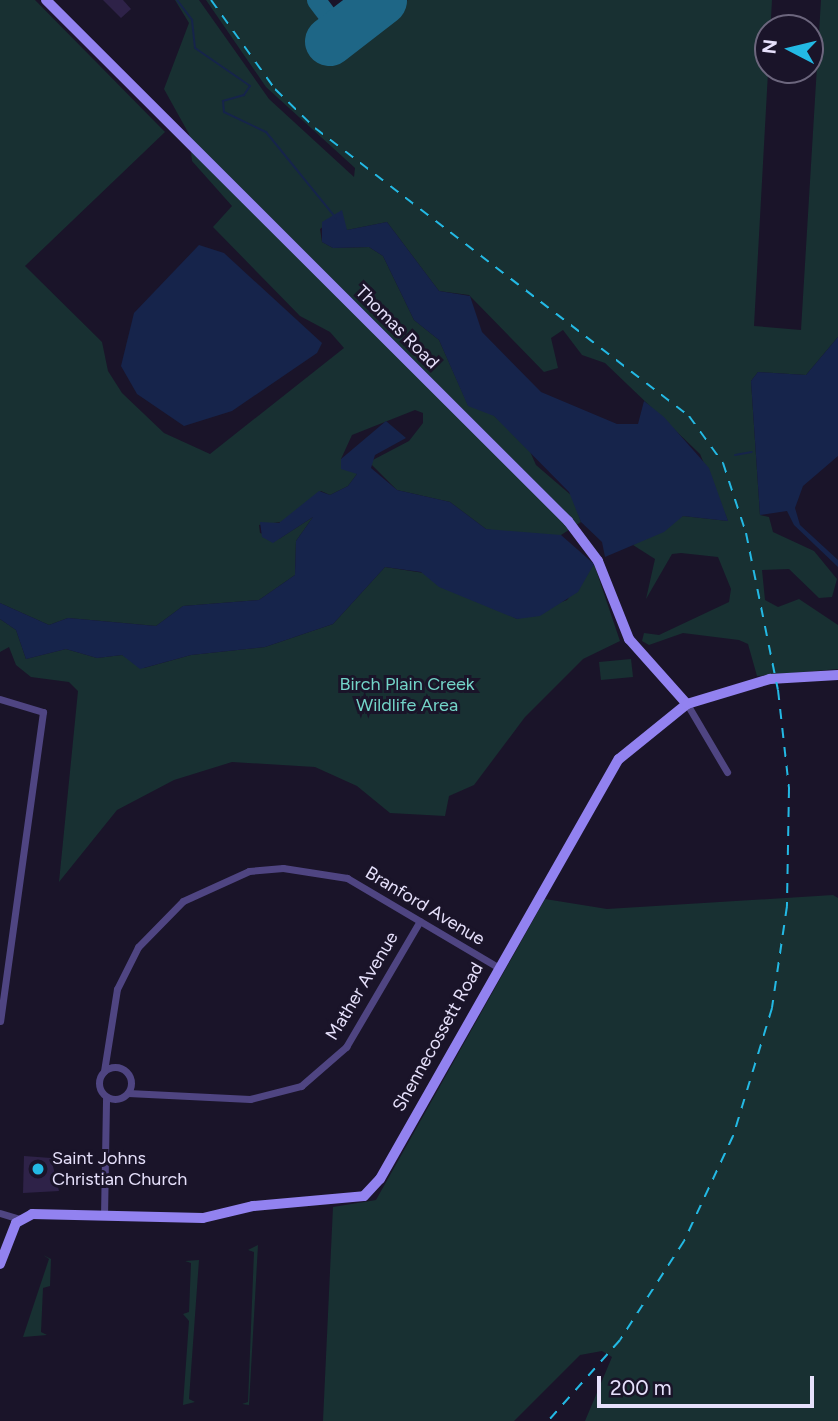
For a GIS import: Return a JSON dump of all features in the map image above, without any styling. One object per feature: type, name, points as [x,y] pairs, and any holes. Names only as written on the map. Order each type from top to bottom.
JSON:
[{"type":"main road","name":"Thomas Road","points":[[46,0],[552,504],[597,559],[629,639],[687,704]]},
{"type":"main road","name":"Shennecossett Road","points":[[20,1219],[104,1216],[203,1218],[253,1206],[364,1196],[380,1179],[496,966],[608,772],[653,727],[687,704],[770,679],[838,675]]},
{"type":"main road","points":[[0,1264],[20,1219]]},
{"type":"street","points":[[0,699],[43,712],[9,972],[0,1021]]},
{"type":"street","points":[[687,704],[727,772]]},
{"type":"street","name":"Branford Avenue","points":[[104,1071],[117,989],[138,947],[169,911],[216,882],[272,868],[330,875],[420,921],[496,966]]},
{"type":"street","name":"Mather Avenue","points":[[128,1093],[250,1099],[301,1086],[346,1046],[420,921]]},
{"type":"street","points":[[0,970],[9,972]]},
{"type":"street","points":[[106,1098],[128,1093],[128,1073],[115,1067],[107,1050]]},
{"type":"street","points":[[104,1216],[106,1098],[98,1086],[104,1071],[115,1067]]},
{"type":"street","points":[[0,1213],[20,1219]]},
{"type":"green space","points":[[0,0],[35,0],[165,132],[25,266],[102,342],[108,371],[122,393],[164,433],[210,454],[344,348],[330,332],[300,316],[213,227],[232,206],[192,161],[189,134],[164,89],[189,23],[175,0],[199,0],[269,99],[354,177],[355,168],[266,87],[206,0],[307,0],[339,54],[408,0],[772,0],[771,14],[754,14],[754,84],[767,84],[754,326],[801,330],[816,84],[824,84],[824,14],[820,14],[821,0],[838,0],[838,337],[806,375],[758,372],[751,381],[760,515],[769,517],[773,532],[814,551],[837,579],[832,597],[819,598],[789,569],[762,570],[765,600],[778,607],[799,599],[838,625],[838,669],[757,676],[748,644],[739,640],[683,633],[649,645],[642,641],[644,633],[659,635],[729,602],[731,589],[718,557],[681,553],[672,554],[646,599],[655,559],[633,545],[683,516],[728,521],[700,454],[605,363],[582,355],[563,330],[551,338],[558,368],[544,372],[469,295],[439,291],[387,222],[347,230],[337,216],[320,229],[322,242],[333,248],[369,247],[383,256],[414,320],[439,340],[468,405],[491,413],[528,447],[536,465],[572,496],[581,522],[561,535],[516,535],[486,529],[450,502],[397,490],[369,462],[409,441],[423,423],[423,413],[415,410],[352,435],[341,459],[357,474],[348,486],[330,495],[321,491],[281,522],[259,525],[260,533],[279,539],[313,517],[296,541],[295,575],[259,600],[183,606],[156,626],[68,618],[49,625],[0,603]]},
{"type":"green space","name":"Birch Plain Creek Wildlife Area","points":[[594,564],[620,641],[583,659],[525,717],[474,785],[449,796],[445,816],[390,813],[357,786],[315,767],[232,762],[174,780],[117,810],[59,882],[78,691],[69,682],[31,677],[16,665],[9,647],[0,652],[0,619],[16,630],[26,659],[66,649],[97,658],[122,655],[144,668],[191,655],[265,647],[333,624],[385,567],[424,573],[517,619],[567,600]]},
{"type":"green space","points":[[631,659],[633,677],[601,680],[599,662]]},
{"type":"green space","points":[[833,895],[838,898],[838,1421],[585,1421],[612,1357],[602,1351],[580,1355],[514,1421],[323,1421],[333,1207],[376,1200],[545,899],[607,909]]},
{"type":"green space","points":[[258,1245],[249,1405],[242,1404],[248,1402],[254,1252],[248,1250]]},
{"type":"green space","points":[[43,1255],[51,1259],[50,1286],[43,1288],[41,1332],[47,1335],[23,1337],[49,1259]]},
{"type":"green space","points":[[199,1260],[189,1399],[195,1402],[183,1405],[189,1321],[183,1314],[189,1312],[191,1263],[185,1261]]},
{"type":"water","points":[[342,210],[347,230],[387,222],[439,291],[470,296],[482,332],[541,392],[617,424],[638,424],[644,401],[664,417],[709,468],[728,521],[683,516],[664,532],[605,557],[602,542],[581,522],[569,492],[494,416],[468,406],[439,340],[414,320],[383,256],[369,247],[333,248],[322,242],[322,222]]},
{"type":"water","points":[[199,245],[224,253],[322,343],[317,353],[232,411],[184,426],[137,394],[121,366],[134,313]]},
{"type":"water","points":[[838,337],[838,456],[803,486],[795,508],[800,525],[838,560],[838,567],[794,525],[787,511],[760,515],[751,381],[758,372],[806,375]]},
{"type":"water","points":[[386,421],[406,438],[375,455],[371,468],[397,490],[450,502],[486,529],[561,535],[594,564],[578,592],[540,616],[517,619],[439,587],[421,572],[385,567],[333,624],[265,647],[191,655],[140,669],[122,655],[97,658],[66,649],[26,659],[16,630],[0,619],[0,603],[49,625],[68,618],[156,626],[183,606],[259,600],[295,575],[296,541],[313,517],[273,543],[262,537],[260,522],[279,523],[319,491],[330,495],[348,486],[357,474],[341,469],[341,459]]},
{"type":"building","points":[[103,0],[123,0],[131,9],[121,18]]},
{"type":"building","name":"Saint Johns Christian Church","points":[[24,1156],[51,1158],[59,1191],[23,1193]]},
{"type":"waterway","points":[[177,0],[192,20],[195,48],[250,86],[244,95],[223,101],[224,112],[266,132],[336,218]]},
{"type":"waterway","points":[[735,455],[752,452]]},
{"type":"taxiway","points":[[316,0],[331,20],[358,19]]},
{"type":"runway","points":[[329,41],[382,0]]},
{"type":"railway","points":[[211,0],[275,89],[315,128],[689,416],[723,463],[746,533],[778,690],[789,788],[787,906],[772,1008],[733,1136],[684,1241],[620,1340],[548,1421]]},
{"type":"place","name":"Saint Johns Christian Church","points":[[38,1169]]}]
